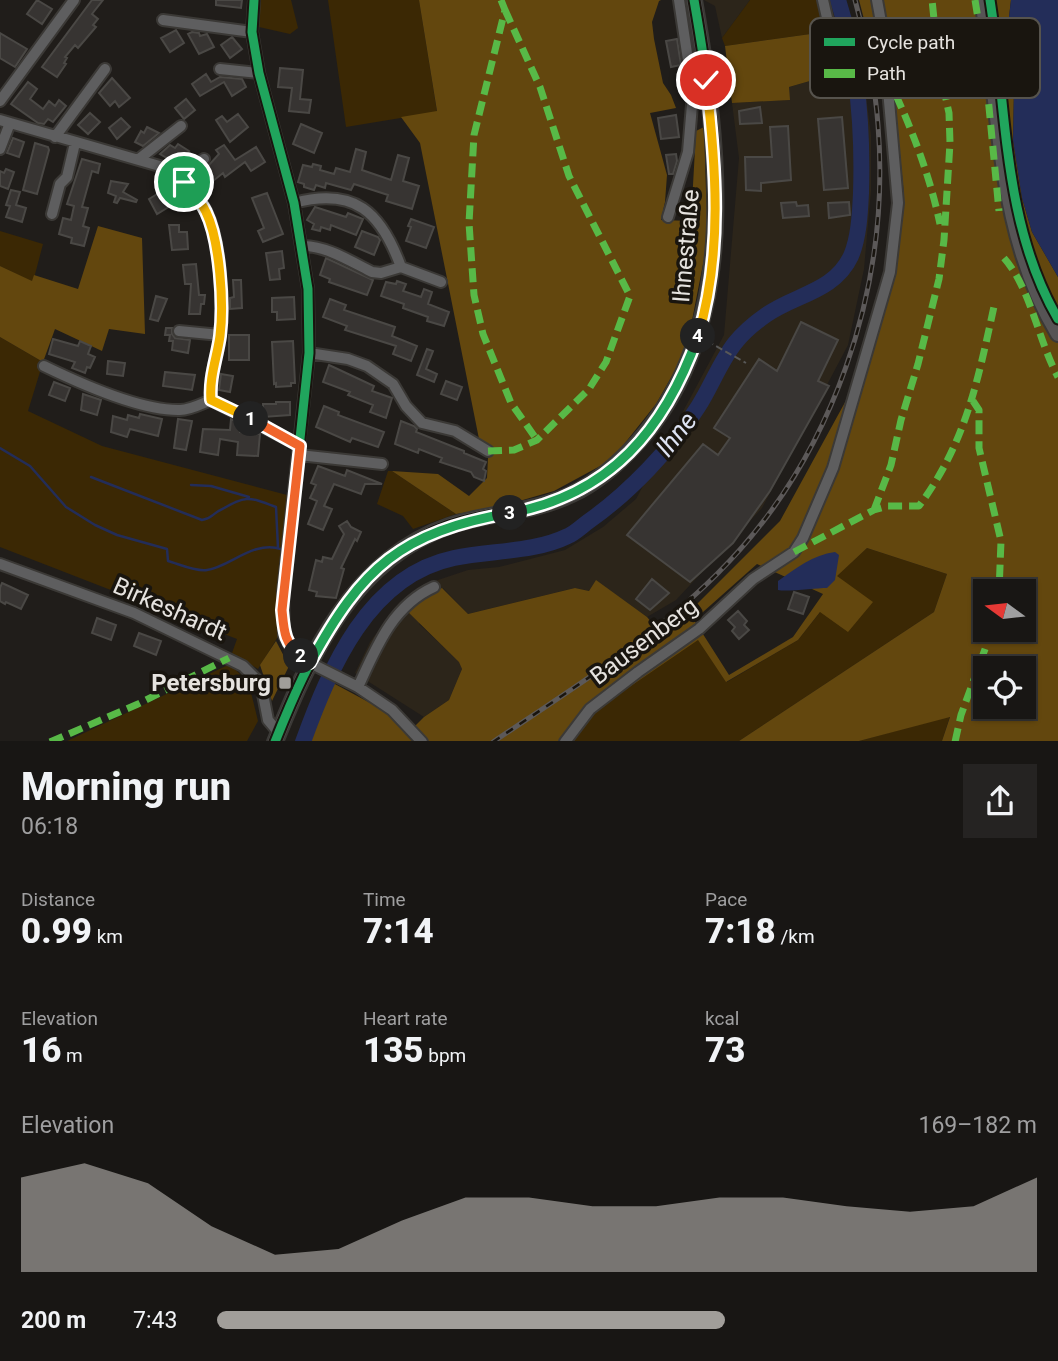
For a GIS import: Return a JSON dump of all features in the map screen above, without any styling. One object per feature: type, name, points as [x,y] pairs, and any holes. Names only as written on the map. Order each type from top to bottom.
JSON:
[{"type":"main road","name":"Ihnestraße","points":[[277,737],[314,665],[324,636],[354,592],[390,557],[407,545],[451,526],[550,503],[580,490],[612,468],[630,451],[665,407],[685,370],[699,332],[711,272],[715,207],[700,92],[694,0]]},
{"type":"main road","points":[[982,0],[985,18]]},
{"type":"main road","points":[[996,98],[1006,187],[1020,249],[1033,285],[1058,334]]},
{"type":"street","points":[[0,101],[74,0]]},
{"type":"street","points":[[254,0],[252,32],[259,73],[294,203],[308,289],[309,353],[282,610],[284,635],[291,648],[314,665],[358,687],[391,709],[422,741]]},
{"type":"street","points":[[668,217],[688,152],[700,92],[679,0]]},
{"type":"street","points":[[823,0],[827,18]]},
{"type":"street","name":"Bausenberg","points":[[877,0],[880,18]]},
{"type":"street","points":[[163,20],[252,32]]},
{"type":"street","points":[[55,137],[105,69]]},
{"type":"street","points":[[220,69],[259,73]]},
{"type":"street","name":"Bausenberg","points":[[565,741],[590,709],[699,629],[753,579],[794,552],[803,538],[833,468],[890,272],[898,203],[889,98]]},
{"type":"street","points":[[0,149],[5,121],[163,167],[177,177],[202,204],[214,237],[221,290],[220,335],[209,386],[211,400]]},
{"type":"street","points":[[139,159],[181,126]]},
{"type":"street","points":[[52,214],[60,184],[67,177],[75,143]]},
{"type":"street","points":[[177,177],[204,159]]},
{"type":"street","points":[[294,203],[327,198],[356,203],[370,212],[382,225],[393,244],[401,267]]},
{"type":"street","points":[[302,246],[321,250],[372,272],[381,273],[401,267],[441,282]]},
{"type":"street","points":[[179,331],[220,335]]},
{"type":"street","points":[[309,353],[348,359],[367,366],[393,384],[406,406],[422,424],[455,431],[488,451]]},
{"type":"street","points":[[44,366],[93,387],[157,408],[181,410],[211,400],[300,450],[382,464]]},
{"type":"street","name":"Birkeshardt","points":[[1,567],[134,613],[243,666],[261,684],[268,720],[277,737]]},
{"type":"street","points":[[358,687],[383,634],[399,612],[421,593],[434,587]]},
{"type":"path","points":[[710,344],[746,363]]},
{"type":"shaded area","points":[[260,0],[291,0],[298,28],[290,34],[259,27]]},
{"type":"shaded area","points":[[328,0],[419,0],[437,112],[346,127]]},
{"type":"shaded area","points":[[419,0],[661,0],[652,22],[654,39],[663,83],[676,108],[650,113],[667,175],[661,220],[691,221],[696,131],[704,127],[707,224],[705,254],[686,351],[656,404],[621,448],[602,465],[554,491],[495,508],[456,514],[392,471],[438,474],[469,496],[487,478],[488,458],[479,439],[420,143],[401,117],[437,111]]},
{"type":"shaded area","points":[[704,0],[750,0],[722,38],[715,6]]},
{"type":"shaded area","points":[[750,0],[818,0],[822,18],[810,18],[810,34],[725,46],[722,38]]},
{"type":"shaded area","points":[[818,0],[844,0],[849,18],[822,18]]},
{"type":"shaded area","points":[[859,0],[1011,0],[1009,18],[864,18]]},
{"type":"shaded area","points":[[810,34],[810,81],[789,87],[790,100],[732,103],[725,46]]},
{"type":"shaded area","points":[[810,81],[810,98],[866,98],[871,135],[871,191],[864,269],[848,345],[762,508],[676,600],[647,617],[596,581],[589,591],[575,588],[468,614],[443,588],[419,624],[460,662],[462,669],[449,700],[424,717],[355,673],[370,642],[399,603],[423,585],[468,570],[499,567],[565,550],[603,527],[636,499],[724,335],[739,158],[732,103],[789,100],[789,87]]},
{"type":"shaded area","points":[[886,98],[1014,98],[1013,140],[1022,198],[1032,232],[1058,277],[1058,741],[942,741],[950,717],[859,741],[739,741],[934,612],[947,574],[867,548],[837,576],[873,602],[848,632],[820,612],[798,640],[726,682],[698,640],[593,712],[573,741],[309,741],[333,683],[387,712],[407,734],[424,717],[449,700],[462,669],[459,662],[406,610],[422,597],[442,588],[468,614],[575,588],[589,591],[596,580],[647,617],[664,637],[780,521],[872,353],[892,278],[904,195],[898,134]],"holes":[[[757,564],[823,594],[793,637],[729,675],[694,620]]]},
{"type":"shaded area","points":[[98,226],[142,238],[145,334],[109,329],[102,351],[55,329],[43,362],[0,337],[0,266],[32,281],[34,275],[78,289]]},
{"type":"shaded area","points":[[0,231],[43,244],[33,282],[0,266]]},
{"type":"shaded area","points":[[0,337],[43,362],[28,411],[102,446],[287,495],[279,635],[258,669],[232,653],[237,639],[0,547]]},
{"type":"shaded area","points":[[388,471],[392,471],[456,514],[413,529],[403,516],[377,504]]},
{"type":"shaded area","points":[[867,548],[947,574],[934,612],[739,741],[574,741],[593,712],[698,639],[727,682],[798,640],[821,611],[836,576]]},
{"type":"shaded area","points":[[276,641],[289,666],[272,701],[260,665]]},
{"type":"shaded area","points":[[228,665],[246,682],[258,721],[247,741],[67,741]]},
{"type":"shaded area","points":[[950,716],[942,741],[859,741]]},
{"type":"water","points":[[1011,0],[1058,0],[1058,277],[1032,232],[1022,198],[1013,140],[1014,98],[1040,98],[1040,18],[1009,18]]},
{"type":"water","points":[[835,552],[839,555],[835,580],[827,588],[778,590],[778,581],[798,567],[819,556]]},
{"type":"building","points":[[37,0],[52,9],[42,24],[27,14]]},
{"type":"building","points":[[92,0],[103,0],[92,14],[98,19],[93,25],[96,27],[78,48],[75,45],[65,57],[66,64],[57,77],[42,67]]},
{"type":"building","points":[[216,0],[242,0],[241,8],[216,5]]},
{"type":"building","points":[[176,30],[184,43],[170,52],[161,38]]},
{"type":"building","points":[[0,33],[27,49],[15,67],[0,58]]},
{"type":"building","points":[[199,33],[200,36],[207,34],[214,47],[199,54],[188,34]]},
{"type":"building","points":[[232,37],[242,49],[230,58],[221,45]]},
{"type":"building","points":[[677,39],[681,65],[671,67],[666,41]]},
{"type":"building","points":[[280,68],[303,70],[300,99],[311,100],[309,113],[289,111],[292,88],[278,87]]},
{"type":"building","points":[[206,74],[211,82],[220,77],[242,79],[246,87],[232,96],[224,82],[200,96],[192,84]]},
{"type":"building","points":[[112,78],[130,98],[119,107],[115,101],[110,106],[99,93]]},
{"type":"building","points":[[28,82],[37,89],[30,99],[43,109],[49,101],[55,106],[59,100],[66,106],[53,122],[48,119],[44,124],[38,123],[11,104]]},
{"type":"building","points":[[186,99],[195,110],[184,119],[175,108]]},
{"type":"building","points":[[760,107],[762,123],[740,124],[739,111]]},
{"type":"building","points":[[90,113],[100,122],[88,134],[78,125]]},
{"type":"building","points":[[238,114],[248,127],[230,142],[216,120],[222,116],[227,122]]},
{"type":"building","points":[[676,115],[679,137],[661,139],[658,118]]},
{"type":"building","points":[[842,117],[848,188],[824,190],[818,119]]},
{"type":"building","points":[[121,118],[130,127],[117,139],[109,128]]},
{"type":"building","points":[[301,124],[322,133],[314,153],[293,144]]},
{"type":"building","points":[[788,126],[791,180],[761,183],[761,191],[746,190],[745,157],[772,157],[770,127]]},
{"type":"building","points":[[147,127],[159,133],[143,146],[135,142],[141,131],[144,133]]},
{"type":"building","points":[[13,138],[24,142],[19,157],[7,153]]},
{"type":"building","points":[[35,143],[48,147],[49,150],[37,194],[23,190]]},
{"type":"building","points":[[178,144],[189,151],[183,161],[175,156],[172,161],[160,154],[170,145],[175,148]]},
{"type":"building","points":[[224,145],[235,160],[256,147],[265,162],[251,171],[245,162],[225,177],[223,173],[203,189],[192,177],[209,165],[219,154],[216,150]]},
{"type":"building","points":[[356,149],[366,152],[362,170],[391,180],[398,155],[409,158],[403,181],[419,186],[412,209],[386,201],[388,195],[354,184],[351,190],[326,183],[325,188],[316,185],[314,190],[298,182],[303,165],[321,166],[320,170],[334,174],[336,168],[350,172]]},
{"type":"building","points":[[676,154],[673,174],[669,174],[666,155]]},
{"type":"building","points":[[82,159],[100,164],[98,173],[92,171],[82,207],[88,208],[83,226],[89,228],[84,246],[71,243],[72,238],[59,234],[63,218],[71,220],[74,206],[67,204]]},
{"type":"building","points":[[6,169],[14,172],[8,189],[0,186],[0,171],[4,173]]},
{"type":"building","points":[[111,181],[128,184],[123,192],[137,200],[136,202],[120,198],[117,203],[114,202],[116,196],[108,193]]},
{"type":"building","points":[[11,190],[20,192],[16,205],[26,208],[22,222],[6,217],[10,206],[6,205]]},
{"type":"building","points":[[164,190],[172,205],[157,214],[149,199]]},
{"type":"building","points":[[267,193],[283,234],[263,242],[258,231],[264,228],[252,198]]},
{"type":"building","points":[[796,202],[797,206],[808,205],[809,216],[783,218],[781,203]]},
{"type":"building","points":[[849,202],[850,215],[829,218],[828,203]]},
{"type":"building","points":[[315,207],[346,217],[348,213],[363,219],[356,235],[331,225],[330,230],[321,227],[320,231],[312,229],[314,224],[307,220]]},
{"type":"building","points":[[411,219],[434,227],[426,248],[406,241]]},
{"type":"building","points":[[169,225],[179,225],[179,232],[187,232],[188,249],[172,250]]},
{"type":"building","points":[[362,231],[380,240],[374,255],[355,247]]},
{"type":"building","points":[[282,251],[284,268],[279,269],[280,279],[270,280],[266,253]]},
{"type":"building","points":[[326,258],[373,280],[367,295],[329,282],[330,279],[320,275]]},
{"type":"building","points":[[196,264],[199,295],[205,295],[204,304],[201,304],[200,314],[189,314],[191,284],[185,284],[183,265]]},
{"type":"building","points":[[233,280],[241,280],[242,308],[230,309],[230,298],[234,297]]},
{"type":"building","points":[[397,281],[406,284],[403,291],[421,297],[424,289],[432,292],[428,304],[449,312],[444,326],[427,321],[428,317],[381,296],[386,282],[396,284]]},
{"type":"building","points":[[156,296],[167,299],[158,321],[150,319]]},
{"type":"building","points":[[294,297],[295,319],[277,320],[277,312],[272,312],[272,298]]},
{"type":"building","points":[[330,299],[346,305],[344,310],[395,327],[392,336],[417,346],[411,361],[393,354],[396,346],[345,330],[347,326],[323,317]]},
{"type":"building","points":[[801,322],[838,340],[818,381],[829,386],[770,491],[733,543],[690,582],[627,535],[703,444],[718,455],[730,438],[714,428],[759,359],[777,371]]},
{"type":"building","points":[[166,328],[172,328],[175,338],[190,340],[188,353],[172,350],[173,341],[169,341],[170,335],[165,335]]},
{"type":"building","points":[[229,335],[249,335],[249,360],[229,360]]},
{"type":"building","points":[[53,339],[78,346],[80,341],[91,346],[88,354],[95,357],[90,368],[87,367],[85,373],[72,368],[75,362],[49,354]]},
{"type":"building","points":[[293,341],[295,383],[291,383],[291,386],[276,387],[272,342]]},
{"type":"building","points":[[427,349],[433,351],[426,369],[437,374],[434,382],[417,375]]},
{"type":"building","points":[[108,361],[125,363],[123,376],[107,374]]},
{"type":"building","points":[[329,365],[374,386],[372,391],[392,398],[386,418],[370,412],[373,405],[348,395],[350,392],[323,382]]},
{"type":"building","points":[[165,372],[195,375],[192,390],[163,386]]},
{"type":"building","points":[[221,374],[233,376],[230,392],[219,390]]},
{"type":"building","points":[[446,381],[462,387],[457,400],[441,394]]},
{"type":"building","points":[[54,382],[70,388],[65,401],[49,395]]},
{"type":"building","points":[[83,394],[101,400],[97,415],[81,410]]},
{"type":"building","points":[[290,402],[290,415],[263,417],[263,404]]},
{"type":"building","points":[[324,406],[339,412],[338,415],[384,432],[378,447],[352,438],[350,442],[316,427]]},
{"type":"building","points":[[140,414],[162,419],[158,436],[130,429],[127,437],[111,432],[113,416],[127,420],[128,415],[139,418]]},
{"type":"building","points":[[178,419],[192,421],[186,450],[174,448]]},
{"type":"building","points":[[231,419],[241,424],[240,432],[260,434],[258,456],[237,455],[238,442],[220,439],[218,455],[200,452],[203,429],[230,430]]},
{"type":"building","points":[[401,421],[414,426],[416,432],[486,462],[483,469],[486,471],[484,481],[474,477],[471,472],[440,462],[442,458],[395,444]]},
{"type":"building","points":[[318,466],[345,476],[347,470],[382,484],[365,484],[361,494],[334,484],[324,506],[332,509],[323,530],[308,524],[317,501],[310,498],[316,485],[311,483]]},
{"type":"building","points":[[347,521],[351,527],[361,532],[341,568],[344,569],[336,598],[316,596],[317,592],[309,590],[316,560],[322,562],[323,557],[332,559],[344,534],[339,526]]},
{"type":"building","points":[[652,579],[669,593],[650,610],[636,599]]},
{"type":"building","points":[[2,583],[28,595],[21,609],[0,601]]},
{"type":"building","points":[[794,592],[809,597],[803,614],[788,609]]},
{"type":"building","points":[[738,611],[747,621],[744,625],[749,630],[739,639],[732,631],[735,627],[728,620]]},
{"type":"building","points":[[97,618],[116,625],[111,640],[92,633]]},
{"type":"building","points":[[139,633],[161,641],[156,655],[134,646]]},
{"type":"waterway","name":"Ihne","points":[[838,0],[843,18]]},
{"type":"waterway","name":"Ihne","points":[[303,741],[326,685],[356,629],[398,584],[424,568],[454,558],[541,545],[576,531],[619,497],[663,454],[698,407],[725,358],[742,335],[766,315],[825,285],[844,268],[854,249],[859,225],[861,145],[858,98]]},
{"type":"waterway","points":[[0,448],[30,466],[66,507],[117,535],[167,549],[168,561],[193,569],[207,570],[261,548],[281,549]]},
{"type":"waterway","points":[[91,477],[202,520],[240,500],[258,500],[276,507],[278,548]]},
{"type":"waterway","points":[[191,485],[211,486],[249,497]]},
{"type":"railway","points":[[855,0],[859,18]]},
{"type":"railway","points":[[494,741],[637,642],[692,598],[758,528],[793,478],[822,424],[846,367],[863,308],[875,247],[880,186],[875,98]]},
{"type":"marked path","points":[[501,0],[505,10],[474,135],[469,223],[474,295],[483,334],[511,403],[537,440]]},
{"type":"marked path","points":[[932,0],[934,18]]},
{"type":"marked path","points":[[975,0],[978,18]]},
{"type":"marked path","points":[[488,451],[514,450],[537,440],[589,389],[606,362],[630,296],[569,176],[540,87],[505,10]]},
{"type":"marked path","points":[[897,98],[918,148],[940,224]]},
{"type":"marked path","points":[[874,510],[891,465],[939,279],[950,143],[946,98]]},
{"type":"marked path","points":[[988,98],[999,211]]},
{"type":"marked path","points":[[1004,258],[1021,284],[1058,377]]},
{"type":"marked path","points":[[794,552],[874,510],[888,506],[919,506],[949,458],[960,433],[976,383],[995,302]]},
{"type":"marked path","points":[[973,401],[979,410],[979,448],[1001,541],[1000,579]]},
{"type":"marked path","points":[[955,741],[961,715],[988,642]]},
{"type":"marked path","points":[[52,741],[138,704],[229,658]]},
{"type":"cycle path","points":[[254,0],[252,32],[259,73],[294,203],[308,289],[309,353],[282,610],[288,641],[310,663]]},
{"type":"cycle path","points":[[275,741],[320,644],[361,586],[387,561],[416,541],[449,526],[542,505],[591,484],[631,450],[672,396],[695,344],[708,289],[715,231],[711,113],[694,0]]},
{"type":"cycle path","points":[[990,0],[993,18]]},
{"type":"cycle path","points":[[1002,98],[1009,164],[1026,244],[1058,319]]},
{"type":"place","name":"Petersburg","points":[[285,683]]},
{"type":"route","points":[[184,182],[208,215],[214,237],[221,290],[220,335],[209,386],[211,400],[300,446],[282,610],[284,635],[291,648],[310,663],[324,636],[354,592],[390,557],[407,545],[451,526],[550,503],[590,485],[630,451],[665,407],[690,359],[699,332],[711,272],[715,207],[712,130],[706,80]]}]
